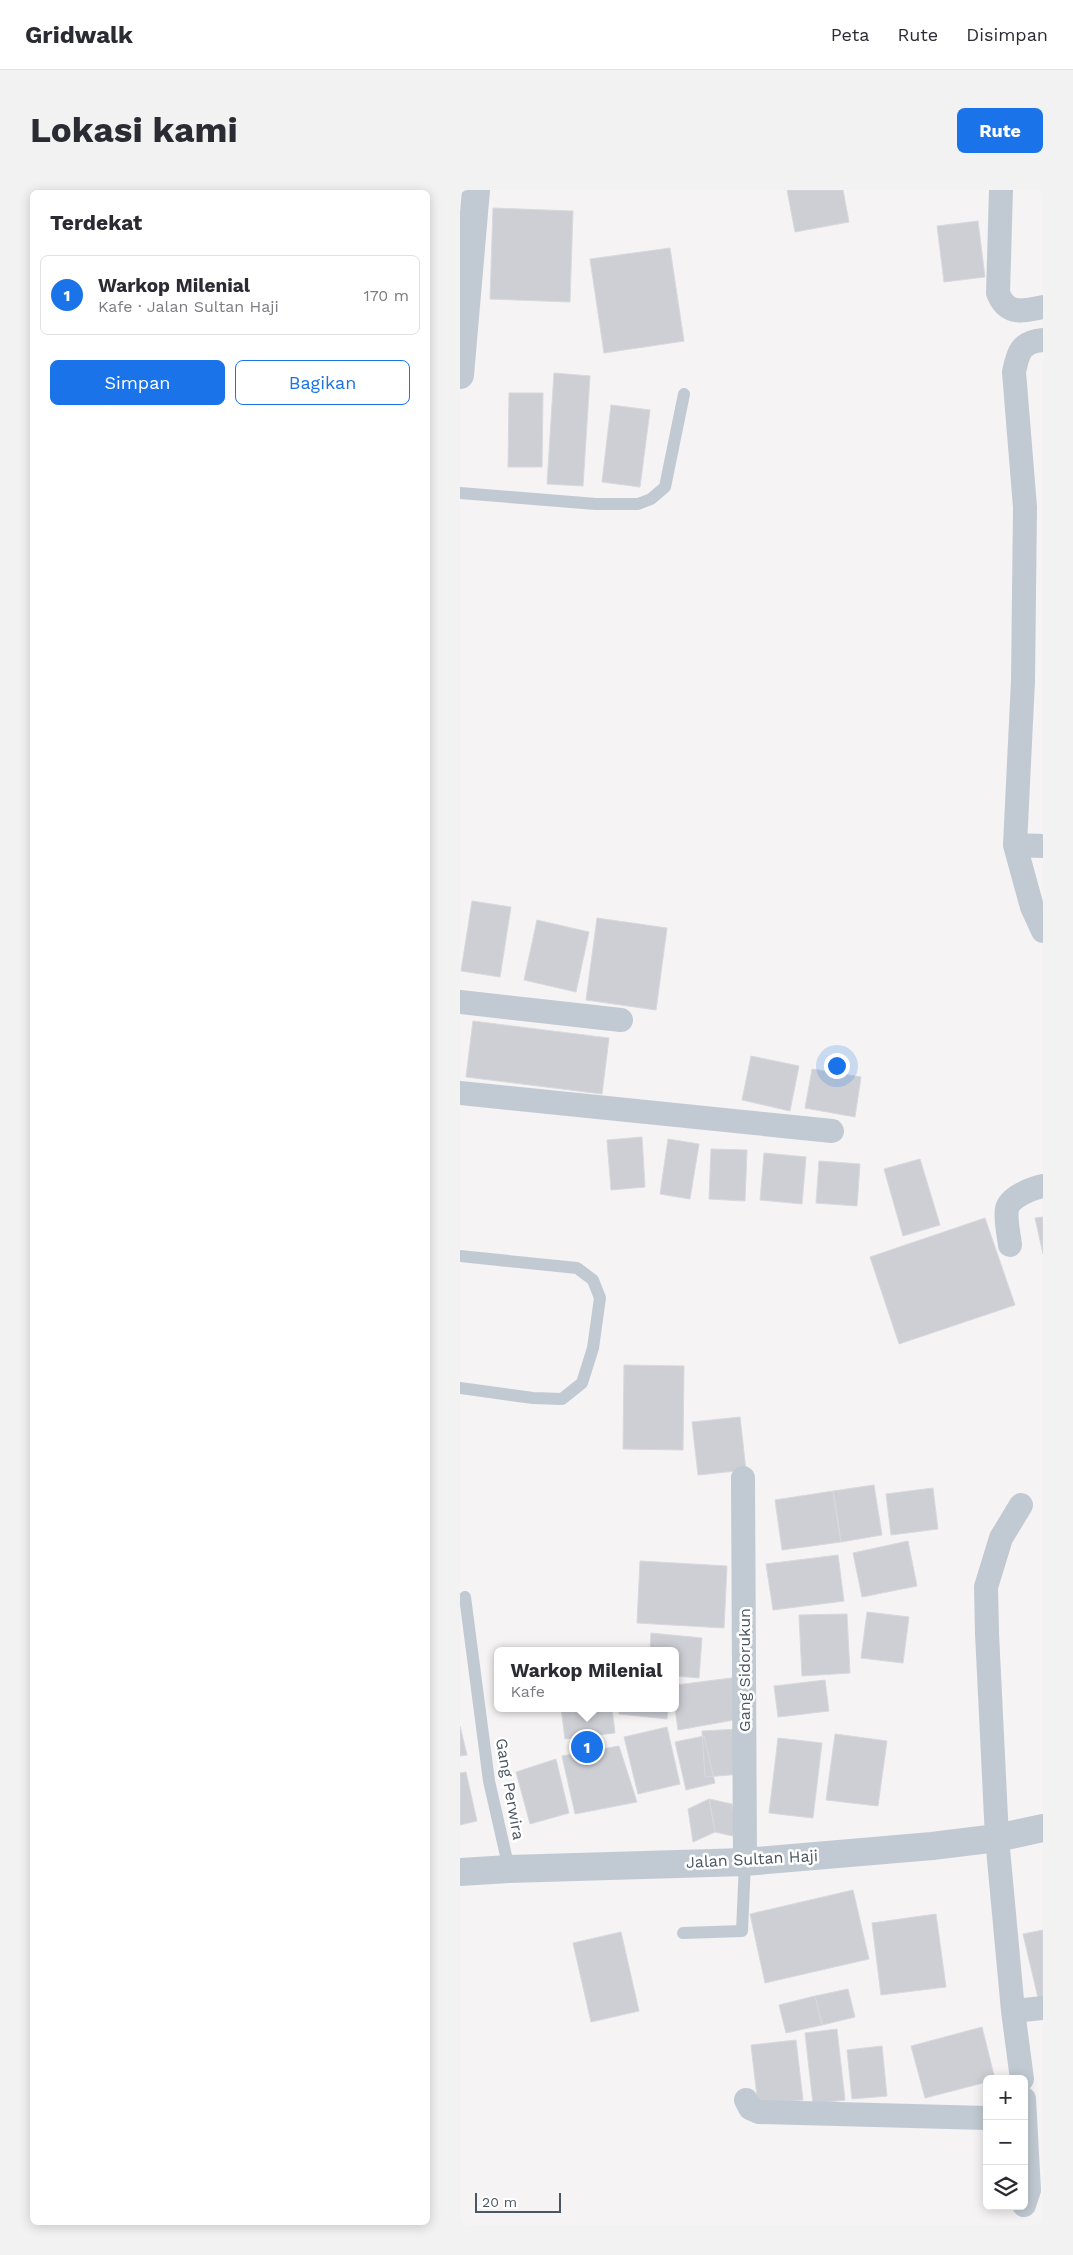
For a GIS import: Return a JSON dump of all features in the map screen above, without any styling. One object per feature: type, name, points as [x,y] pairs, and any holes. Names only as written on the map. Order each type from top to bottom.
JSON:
[{"type":"street","points":[[460,375],[476,190]]},
{"type":"street","points":[[1001,190],[998,293],[1002,304],[1014,311],[1043,307]]},
{"type":"street","points":[[1043,340],[1027,344],[1018,353],[1014,372],[1034,507],[1033,681],[1015,845],[1032,907],[1043,931]]},
{"type":"street","points":[[1015,845],[1043,846]]},
{"type":"street","points":[[460,1002],[621,1020]]},
{"type":"street","points":[[460,1093],[832,1131]]},
{"type":"street","points":[[1010,1245],[1007,1209],[1011,1202],[1034,1188],[1043,1186]]},
{"type":"street","name":"Gang Sidorukun","points":[[743,1478],[745,1862]]},
{"type":"street","points":[[1021,1505],[1001,1538],[986,1587],[997,1838],[1013,2011],[1021,2075]]},
{"type":"street","name":"Jalan Sultan Haji","points":[[460,1872],[509,1868],[745,1862],[932,1846],[997,1838],[1043,1828]]},
{"type":"street","points":[[1013,2011],[1043,2008]]},
{"type":"street","points":[[746,2100],[750,2108],[760,2112],[983,2118]]},
{"type":"street","points":[[1018,2225],[1030,2198],[1025,2120]]},
{"type":"lane","points":[[460,492],[596,504],[638,504],[651,499],[665,486],[684,394]]},
{"type":"lane","points":[[460,1256],[577,1268],[593,1280],[600,1298],[594,1348],[582,1383],[562,1399],[533,1398],[460,1388]]},
{"type":"lane","name":"Gang Perwira","points":[[465,1597],[490,1781],[509,1868]]},
{"type":"lane","points":[[683,1933],[742,1931],[745,1862]]},
{"type":"building","points":[[787,190],[843,190],[849,222],[795,232]]},
{"type":"building","points":[[493,208],[573,211],[570,302],[490,299]]},
{"type":"building","points":[[978,221],[985,277],[944,282],[937,226]]},
{"type":"building","points":[[670,248],[684,341],[604,353],[590,259]]},
{"type":"building","points":[[554,373],[590,376],[583,486],[547,484]]},
{"type":"building","points":[[509,393],[543,393],[542,467],[508,467]]},
{"type":"building","points":[[611,405],[650,410],[640,487],[602,482]]},
{"type":"building","points":[[472,901],[511,907],[500,977],[461,971]]},
{"type":"building","points":[[597,918],[667,928],[656,1010],[586,1000]]},
{"type":"building","points":[[537,920],[589,932],[576,992],[524,980]]},
{"type":"building","points":[[473,1021],[609,1038],[602,1094],[466,1077]]},
{"type":"building","points":[[751,1056],[799,1066],[790,1111],[742,1100]]},
{"type":"building","points":[[812,1069],[861,1077],[855,1117],[805,1108]]},
{"type":"building","points":[[642,1137],[645,1187],[611,1190],[607,1140]]},
{"type":"building","points":[[668,1139],[699,1144],[690,1199],[660,1194]]},
{"type":"building","points":[[711,1149],[747,1150],[745,1201],[709,1199]]},
{"type":"building","points":[[764,1153],[806,1157],[802,1204],[760,1200]]},
{"type":"building","points":[[920,1159],[940,1225],[903,1236],[884,1169]]},
{"type":"building","points":[[819,1161],[860,1164],[857,1206],[816,1203]]},
{"type":"building","points":[[1043,1217],[1043,1254],[1035,1218]]},
{"type":"building","points":[[985,1218],[1015,1305],[899,1344],[870,1257]]},
{"type":"building","points":[[624,1365],[684,1366],[683,1450],[623,1449]]},
{"type":"building","points":[[740,1417],[746,1470],[698,1475],[692,1422]]},
{"type":"building","points":[[874,1485],[882,1535],[841,1542],[833,1491]]},
{"type":"building","points":[[933,1488],[938,1529],[891,1535],[886,1494]]},
{"type":"building","points":[[833,1491],[841,1542],[782,1550],[775,1500]]},
{"type":"building","points":[[908,1541],[917,1586],[862,1597],[853,1553]]},
{"type":"building","points":[[838,1555],[844,1601],[773,1610],[766,1564]]},
{"type":"building","points":[[640,1561],[727,1566],[724,1628],[637,1623]]},
{"type":"building","points":[[867,1612],[909,1617],[903,1663],[861,1658]]},
{"type":"building","points":[[847,1614],[850,1673],[802,1676],[799,1615]]},
{"type":"building","points":[[651,1633],[702,1638],[699,1678],[679,1676],[679,1647],[650,1647]]},
{"type":"building","points":[[739,1677],[734,1720],[678,1730],[676,1712],[679,1712],[679,1685]]},
{"type":"building","points":[[825,1680],[829,1711],[778,1717],[774,1686]]},
{"type":"building","points":[[562,1712],[612,1712],[615,1733],[565,1739]]},
{"type":"building","points":[[619,1712],[668,1712],[667,1719],[619,1714]]},
{"type":"building","points":[[460,1726],[467,1755],[460,1756]]},
{"type":"building","points":[[667,1727],[680,1784],[638,1794],[624,1737]]},
{"type":"building","points":[[738,1729],[741,1774],[705,1777],[702,1731]]},
{"type":"building","points":[[835,1734],[887,1741],[878,1806],[826,1800]]},
{"type":"building","points":[[704,1736],[715,1783],[686,1790],[675,1742]]},
{"type":"building","points":[[778,1738],[822,1743],[813,1818],[769,1813]]},
{"type":"building","points":[[619,1746],[637,1802],[575,1814],[562,1756]]},
{"type":"building","points":[[556,1759],[569,1813],[530,1824],[516,1772]]},
{"type":"building","points":[[466,1772],[477,1821],[460,1825],[460,1773]]},
{"type":"building","points":[[709,1799],[715,1832],[693,1842],[688,1809]]},
{"type":"building","points":[[709,1799],[732,1804],[737,1837],[715,1832]]},
{"type":"building","points":[[853,1890],[869,1959],[765,1983],[750,1914]]},
{"type":"building","points":[[936,1914],[946,1987],[881,1995],[872,1923]]},
{"type":"building","points":[[1043,1930],[1043,2001],[1039,2002],[1023,1934]]},
{"type":"building","points":[[621,1932],[639,2011],[591,2022],[573,1943]]},
{"type":"building","points":[[848,1989],[855,2017],[822,2025],[815,1996]]},
{"type":"building","points":[[815,1996],[822,2025],[786,2033],[779,2005]]},
{"type":"building","points":[[982,2027],[994,2075],[983,2075],[983,2083],[925,2098],[911,2046]]},
{"type":"building","points":[[837,2029],[845,2100],[813,2104],[805,2033]]},
{"type":"building","points":[[796,2040],[803,2100],[758,2105],[751,2045]]},
{"type":"building","points":[[882,2046],[887,2096],[852,2099],[847,2050]]},
{"type":"place","name":"Warkop Milenial","points":[[587,1747]]}]
